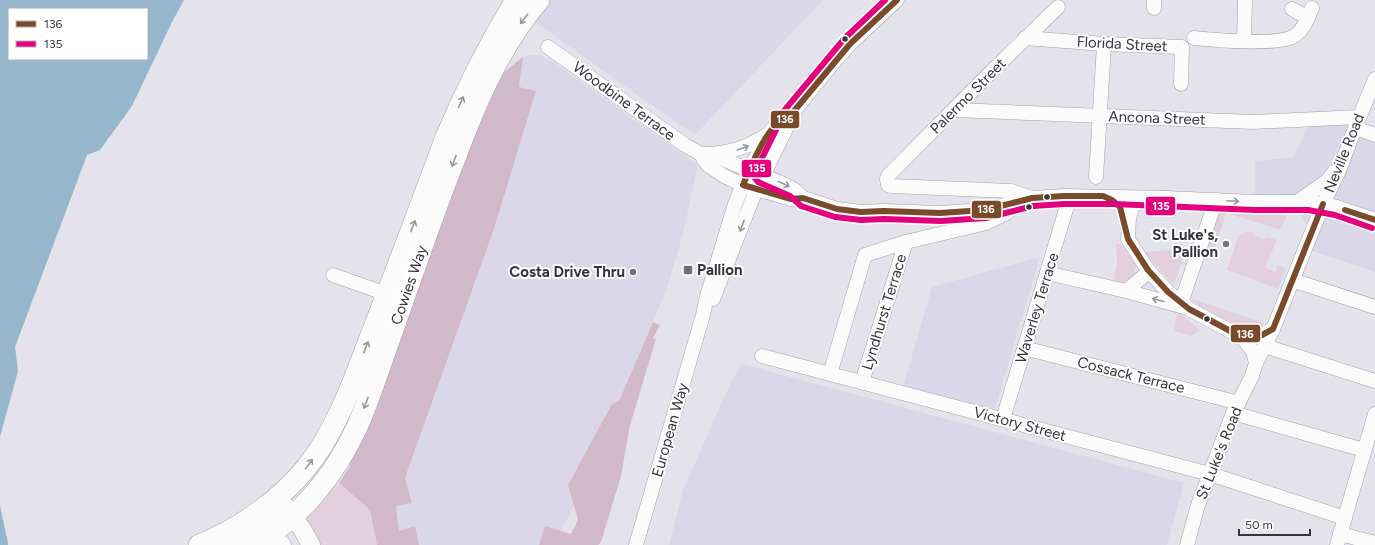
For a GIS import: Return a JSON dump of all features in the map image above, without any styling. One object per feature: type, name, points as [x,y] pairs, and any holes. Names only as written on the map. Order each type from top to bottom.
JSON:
[{"type":"highway","name":"Cowies Way","points":[[252,545],[263,539],[293,516],[310,500],[349,443],[357,427],[395,297],[446,137],[466,91],[489,45],[516,0]]},
{"type":"highway","name":"Cowies Way","points":[[199,545],[245,521],[262,510],[307,468],[327,438],[433,214],[482,92],[511,37],[538,1]]},
{"type":"main road","points":[[282,492],[285,505],[311,545]]},
{"type":"main road","points":[[227,545],[246,535],[279,513],[286,513],[293,516]]},
{"type":"main road","points":[[252,545],[270,543],[282,545]]},
{"type":"street","points":[[750,187],[770,133],[778,123],[789,117],[846,49],[897,0]]},
{"type":"street","points":[[1244,40],[1245,0]]},
{"type":"street","name":"Palermo Street","points":[[1032,198],[1011,192],[891,186],[888,185],[887,182],[889,175],[1025,38],[1058,7]]},
{"type":"street","points":[[1194,38],[1280,41],[1290,39],[1297,35],[1302,29],[1310,13],[1292,10]]},
{"type":"street","name":"Florida Street","points":[[1025,38],[1104,44],[1182,47],[1181,84]]},
{"type":"street","points":[[1096,177],[1104,44]]},
{"type":"street","name":"Woodbine Terrace","points":[[548,47],[685,145],[786,185],[795,190],[803,198]]},
{"type":"street","name":"Neville Road","points":[[1323,204],[1335,179],[1375,79]]},
{"type":"street","name":"Ancona Street","points":[[954,110],[1254,122],[1350,116],[1375,135]]},
{"type":"street","points":[[756,173],[787,127],[789,117]]},
{"type":"street","points":[[707,154],[738,150],[770,133]]},
{"type":"street","name":"Woodbine Terrace","points":[[707,154],[704,160],[709,166],[728,178],[750,187],[791,199],[803,198]]},
{"type":"street","points":[[1296,202],[1327,181],[1342,160]]},
{"type":"street","points":[[728,178],[732,186],[735,204]]},
{"type":"street","points":[[1335,179],[1335,194],[1345,210]]},
{"type":"street","name":"European Way","points":[[636,545],[704,315],[707,296],[735,204],[750,187]]},
{"type":"street","name":"European Way","points":[[704,315],[719,286],[750,187]]},
{"type":"street","points":[[803,198],[837,209],[861,212],[884,211],[940,213],[985,210],[1032,198],[1070,196],[1296,202],[1323,204],[1375,220]]},
{"type":"street","name":"Waverley Terrace","points":[[1003,419],[1070,196]]},
{"type":"street","points":[[1103,196],[1112,200],[1120,207],[1128,239],[1148,270],[1168,292],[1185,306],[1234,333],[1262,335],[1273,329]]},
{"type":"street","points":[[1128,239],[1128,218],[1133,206],[1143,200],[1166,198]]},
{"type":"street","points":[[1185,306],[1216,200]]},
{"type":"street","points":[[1296,202],[1312,214],[1311,234]]},
{"type":"street","points":[[830,374],[865,255],[906,242],[986,223],[1007,213],[1012,204]]},
{"type":"street","name":"St Luke's Road","points":[[1187,545],[1198,506],[1236,408],[1273,329],[1323,204]]},
{"type":"street","points":[[1311,234],[1326,215],[1332,212],[1345,210]]},
{"type":"street","name":"Lyndhurst Terrace","points":[[862,382],[906,242]]},
{"type":"street","points":[[1126,291],[1145,275],[1148,270]]},
{"type":"street","points":[[1047,273],[1185,306]]},
{"type":"street","points":[[333,274],[395,297]]},
{"type":"street","points":[[1292,280],[1375,307]]},
{"type":"street","points":[[1239,334],[1253,351],[1256,363]]},
{"type":"street","points":[[1265,346],[1375,380]]},
{"type":"street","name":"Cossack Terrace","points":[[1024,348],[1236,408],[1364,450]]},
{"type":"street","name":"Victory Street","points":[[762,356],[1210,474],[1345,518]]},
{"type":"street","points":[[1375,414],[1339,539],[1375,543]]},
{"type":"shaded area","points":[[505,0],[823,0],[695,135]]},
{"type":"shaded area","points":[[539,55],[553,62],[698,165],[683,234],[666,291],[568,519],[550,545],[419,545],[415,526],[399,531],[396,506],[412,502],[405,478],[494,229],[536,92],[519,87],[523,57]]},
{"type":"shaded area","points":[[523,57],[519,87],[536,91],[494,229],[405,478],[412,503],[396,506],[399,531],[415,526],[419,545],[377,545],[370,510],[339,483],[350,466],[352,452],[459,170],[491,96],[504,72]]},
{"type":"shaded area","points":[[1352,117],[1355,128],[1375,135],[1375,272],[1306,249],[1308,227],[1300,214],[1287,202],[1255,202],[1255,161],[1294,157],[1311,119]]},
{"type":"shaded area","points":[[1217,208],[1283,212],[1287,214],[1281,230],[1226,213],[1213,253],[1204,251]]},
{"type":"shaded area","points":[[1245,231],[1255,233],[1254,236],[1277,240],[1265,267],[1275,272],[1278,265],[1286,269],[1278,289],[1227,270],[1239,234],[1244,235]]},
{"type":"shaded area","points":[[1116,244],[1121,244],[1136,265],[1134,275],[1121,284],[1114,279],[1117,264]]},
{"type":"shaded area","points":[[1183,249],[1188,253],[1190,260],[1183,258],[1181,262],[1189,264],[1188,266],[1181,264],[1174,285],[1143,252]]},
{"type":"shaded area","points":[[1040,257],[995,409],[903,387],[932,287]]},
{"type":"shaded area","points":[[1190,298],[1264,323],[1259,329],[1232,323],[1206,311]]},
{"type":"shaded area","points":[[1177,313],[1182,315],[1200,330],[1191,336],[1174,331]]},
{"type":"shaded area","points":[[653,322],[660,325],[653,338],[656,339],[630,425],[621,476],[601,542],[598,545],[539,545],[545,526],[571,534],[578,520],[568,485],[612,404],[619,401]]},
{"type":"shaded area","points":[[742,364],[1184,483],[1167,545],[669,545],[683,490],[730,384]]},
{"type":"shaded area","points":[[339,483],[370,510],[377,545],[320,545],[305,519],[308,513]]},
{"type":"water","points":[[0,0],[184,0],[132,106],[100,150],[87,155],[15,347],[18,371],[0,437]]},
{"type":"water","points":[[0,506],[8,543],[8,545],[0,545]]},
{"type":"transit line","name":"135","points":[[885,0],[844,39],[783,112],[779,124],[755,172],[754,177],[758,182],[790,196],[801,206],[835,217],[861,220],[884,219],[941,221],[986,218],[1033,206],[1064,204],[1114,204],[1255,210],[1308,210],[1335,215],[1372,228]]},
{"type":"transit line","name":"136","points":[[897,0],[850,44],[789,117],[778,123],[773,128],[758,152],[743,185],[791,199],[803,198],[837,209],[861,212],[884,211],[940,213],[985,210],[1032,198],[1103,196],[1112,200],[1120,207],[1128,239],[1148,270],[1168,292],[1189,309],[1234,333],[1262,335],[1273,329],[1323,204]]},
{"type":"transit line","name":"136","points":[[1345,210],[1375,220]]},
{"type":"place","name":"St Luke's, Pallion","points":[[1226,244]]},
{"type":"place","name":"Pallion","points":[[688,270]]},
{"type":"place","name":"Costa Drive Thru","points":[[633,272]]}]
